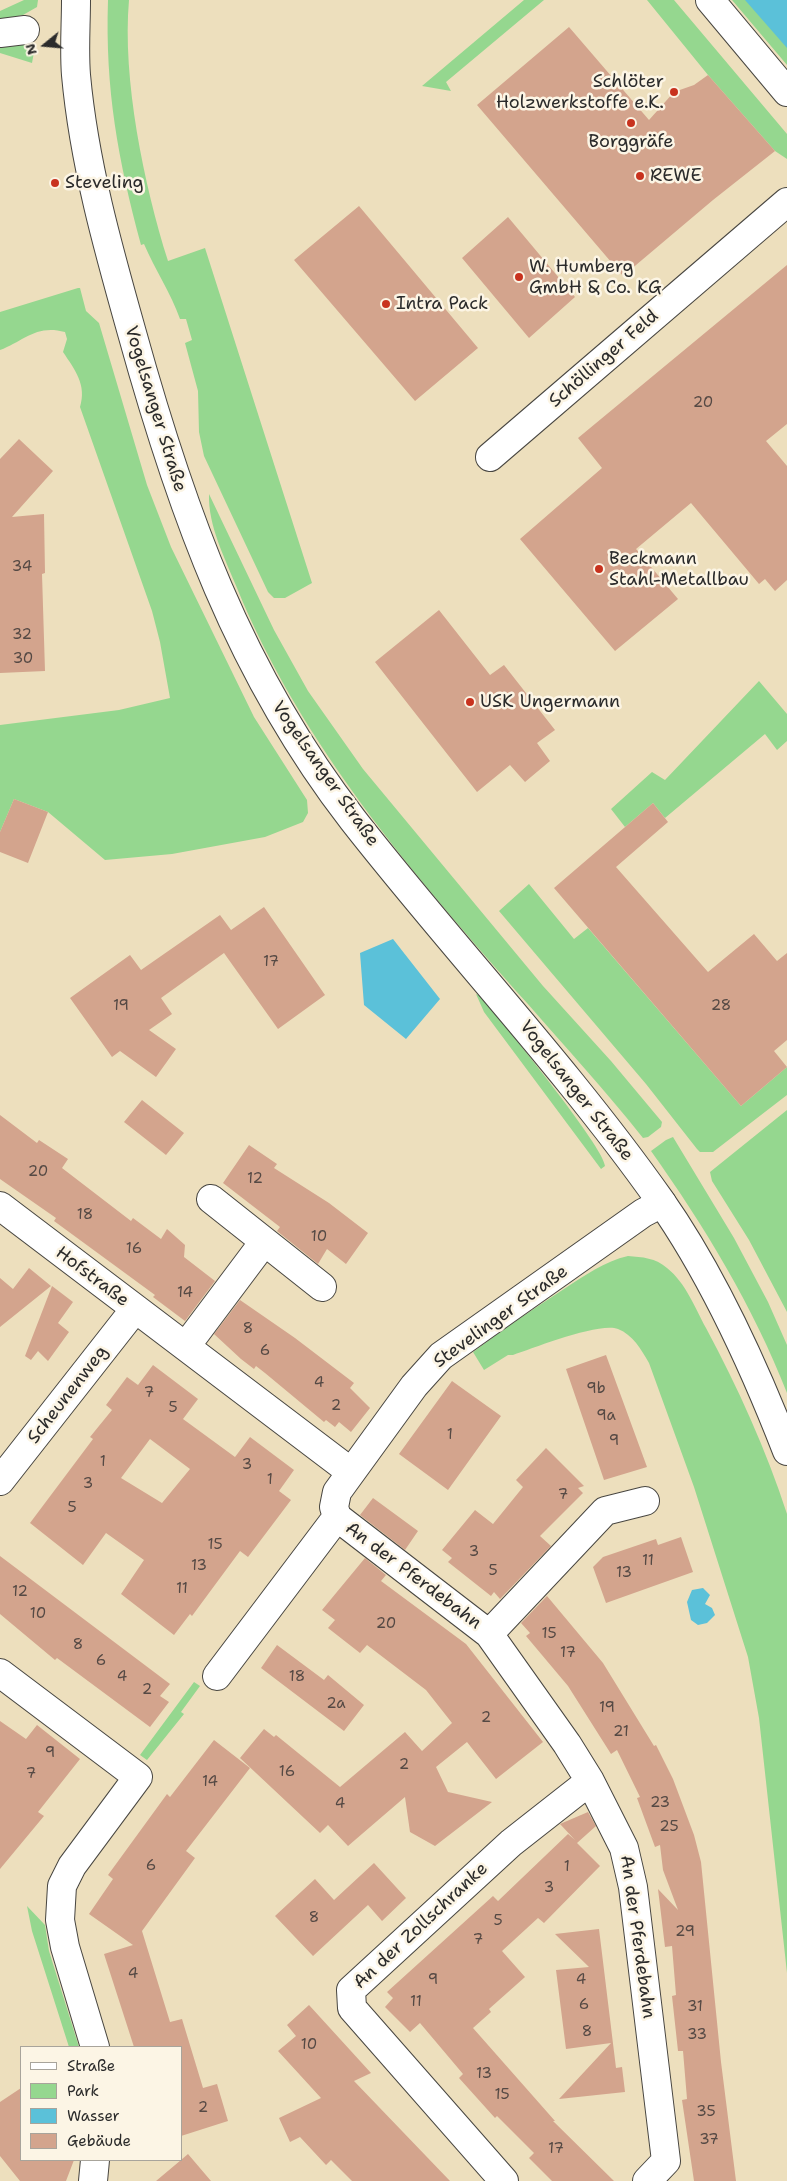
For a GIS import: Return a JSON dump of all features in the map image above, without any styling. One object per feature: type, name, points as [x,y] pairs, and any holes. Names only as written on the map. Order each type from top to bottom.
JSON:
[{"type":"street","name":"Vogelsanger Straße","points":[[76,0],[76,72],[84,138],[108,247],[160,433],[206,564],[237,631],[262,682],[301,745],[351,817],[547,1053],[662,1203],[709,1282],[751,1364],[787,1451]]},
{"type":"street","points":[[710,0],[787,92]]},
{"type":"street","name":"Schöllinger Feld","points":[[490,457],[787,202]]},
{"type":"street","points":[[211,1199],[322,1287]]},
{"type":"street","name":"Stevelinger Straße","points":[[336,1517],[334,1507],[337,1492],[414,1386],[441,1356],[643,1213],[662,1203]]},
{"type":"street","name":"Hofstraße","points":[[0,1206],[351,1472]]},
{"type":"street","points":[[186,1346],[264,1242]]},
{"type":"street","name":"Scheunenweg","points":[[0,1481],[136,1309]]},
{"type":"street","name":"An der Pferdebahn","points":[[489,1634],[605,1511],[644,1501]]},
{"type":"street","points":[[217,1676],[336,1517]]},
{"type":"street","name":"An der Pferdebahn","points":[[336,1517],[489,1634],[567,1744],[590,1781],[624,1848],[633,1887],[666,2161],[646,2181]]},
{"type":"street","points":[[0,1673],[138,1777],[72,1866],[62,1886],[60,1920],[65,1947],[95,2046]]},
{"type":"street","name":"An der Zollschranke","points":[[504,2181],[352,2008],[351,1990],[511,1843],[590,1781]]},
{"type":"street","points":[[93,2181],[95,2161]]},
{"type":"green space","points":[[24,0],[38,0],[37,7],[23,15],[0,20],[0,11]]},
{"type":"green space","points":[[108,0],[129,0],[129,63],[137,132],[143,166],[168,261],[205,248],[312,583],[285,598],[274,598],[268,592],[204,456],[199,432],[198,391],[185,343],[192,340],[186,319],[180,319],[144,244],[141,245],[126,183],[115,124],[109,64]]},
{"type":"green space","points":[[524,0],[544,0],[446,82],[451,91],[422,86]]},
{"type":"green space","points":[[647,0],[674,0],[787,134],[787,159],[775,151],[708,75]]},
{"type":"green space","points":[[732,0],[787,0],[787,65]]},
{"type":"green space","points":[[15,43],[24,44],[34,52],[32,63],[0,53],[0,46]]},
{"type":"green space","points":[[80,288],[86,311],[99,323],[147,485],[171,547],[254,717],[307,800],[308,813],[303,822],[265,837],[172,854],[105,860],[48,812],[14,799],[0,832],[0,725],[119,710],[170,698],[160,642],[152,611],[80,407],[82,392],[79,378],[63,352],[67,339],[65,332],[46,330],[38,332],[0,350],[0,312]]},
{"type":"green space","points":[[209,494],[274,630],[308,691],[363,769],[543,986],[611,1061],[662,1122],[661,1127],[648,1137],[643,1138],[600,1086],[443,907],[364,807],[327,755],[263,646],[214,530],[209,506]]},
{"type":"green space","points":[[759,681],[787,714],[787,741],[777,750],[765,734],[665,818],[653,803],[625,827],[611,809],[652,772],[665,780]]},
{"type":"green space","points":[[529,884],[574,939],[588,928],[741,1106],[787,1067],[787,1095],[713,1152],[700,1152],[646,1084],[499,911]]},
{"type":"green space","points":[[476,994],[482,997],[571,1111],[600,1155],[605,1166],[601,1169],[484,1012]]},
{"type":"green space","points":[[787,1110],[787,1312],[749,1240],[712,1181],[710,1172]]},
{"type":"green space","points":[[673,1137],[734,1238],[768,1302],[787,1345],[787,1393],[774,1361],[743,1298],[709,1238],[651,1151]]},
{"type":"green space","points":[[628,1256],[658,1262],[674,1274],[685,1288],[751,1419],[787,1514],[787,1973],[759,1718],[748,1657],[694,1487],[649,1363],[640,1348],[628,1335],[618,1329],[609,1328],[582,1332],[508,1355],[484,1370],[473,1352],[587,1274],[611,1261]]},
{"type":"green space","points":[[194,1682],[200,1686],[181,1712],[184,1714],[147,1760],[140,1755]]},
{"type":"green space","points":[[27,1906],[45,1925],[49,1951],[79,2046],[69,2046],[32,1931]]},
{"type":"water","points":[[745,0],[787,0],[787,48]]},
{"type":"water","points":[[393,939],[440,999],[406,1039],[364,1005],[360,953]]},
{"type":"water","points":[[703,1588],[710,1595],[705,1604],[712,1608],[715,1615],[707,1623],[698,1625],[691,1620],[687,1602],[692,1590]]},
{"type":"building","name":"REWE","points":[[569,27],[649,120],[674,92],[694,85],[708,75],[775,151],[713,200],[623,276],[477,105]]},
{"type":"building","name":"Intra Pack","points":[[359,206],[478,348],[415,401],[294,260]]},
{"type":"building","name":"W. Humberg GmbH & Co. KG","points":[[508,217],[575,297],[529,338],[462,258]]},
{"type":"building","points":[[787,265],[787,424],[766,441],[787,466],[787,580],[775,591],[765,579],[759,584],[691,503],[636,549],[678,599],[615,651],[520,539],[602,468],[578,438]]},
{"type":"building","points":[[19,439],[53,471],[12,517],[44,514],[45,573],[42,574],[45,671],[0,673],[0,459]]},
{"type":"building","name":"USK Ungermann","points":[[439,610],[490,675],[504,665],[555,730],[537,743],[550,761],[525,782],[510,765],[477,792],[375,662]]},
{"type":"building","points":[[14,799],[48,812],[28,863],[0,852],[0,832]]},
{"type":"building","points":[[653,803],[668,822],[616,867],[708,972],[754,934],[777,961],[787,953],[787,1040],[774,1051],[787,1067],[741,1106],[554,888]]},
{"type":"building","points":[[264,907],[325,995],[278,1029],[224,953],[161,998],[172,1014],[149,1030],[176,1049],[156,1077],[120,1051],[112,1057],[70,998],[130,955],[141,970],[220,915],[231,930]]},
{"type":"building","points":[[142,1100],[184,1133],[166,1155],[124,1122]]},
{"type":"building","points":[[0,1115],[37,1143],[39,1140],[68,1159],[62,1168],[131,1221],[133,1218],[161,1239],[167,1229],[185,1245],[184,1257],[215,1281],[185,1321],[153,1297],[155,1295],[54,1221],[56,1218],[0,1179]]},
{"type":"building","points":[[249,1145],[277,1164],[274,1168],[329,1203],[368,1233],[346,1264],[327,1249],[318,1264],[277,1231],[280,1227],[223,1183]]},
{"type":"building","points":[[29,1268],[51,1286],[0,1327],[0,1278],[13,1289]]},
{"type":"building","points":[[52,1286],[73,1302],[58,1323],[69,1332],[48,1361],[38,1351],[31,1360],[25,1356]]},
{"type":"building","points":[[240,1300],[295,1338],[354,1383],[350,1388],[370,1408],[351,1432],[339,1422],[335,1427],[326,1420],[324,1422],[256,1366],[254,1369],[241,1359],[214,1334]]},
{"type":"building","points":[[606,1355],[647,1467],[604,1480],[566,1369]]},
{"type":"building","points":[[153,1365],[198,1399],[183,1419],[235,1457],[250,1437],[294,1470],[279,1491],[291,1500],[248,1557],[240,1551],[192,1616],[190,1614],[174,1635],[121,1594],[144,1560],[106,1533],[83,1565],[30,1523],[93,1439],[90,1437],[112,1410],[106,1405],[127,1377],[138,1385]],"holes":[[[150,1439],[190,1469],[162,1503],[121,1478]]]},
{"type":"building","points":[[452,1381],[501,1416],[448,1490],[399,1454]]},
{"type":"building","points":[[546,1448],[584,1486],[578,1488],[583,1493],[540,1536],[551,1546],[500,1599],[494,1592],[491,1596],[448,1562],[452,1558],[442,1550],[475,1510],[493,1524],[523,1487],[516,1480]]},
{"type":"building","points":[[373,1498],[418,1531],[405,1550],[360,1515]]},
{"type":"building","points":[[681,1537],[693,1572],[606,1603],[593,1567],[603,1557],[656,1539],[658,1545]]},
{"type":"building","points":[[0,1556],[170,1684],[160,1696],[169,1702],[150,1727],[57,1658],[55,1660],[0,1614]]},
{"type":"building","points":[[365,1558],[386,1575],[381,1581],[466,1644],[543,1742],[496,1779],[467,1742],[436,1767],[448,1792],[492,1802],[435,1846],[410,1832],[405,1797],[348,1846],[328,1825],[320,1833],[240,1758],[264,1729],[274,1737],[276,1735],[340,1787],[405,1732],[422,1751],[452,1723],[426,1690],[367,1645],[360,1653],[328,1628],[335,1620],[322,1610]]},
{"type":"building","points":[[547,1596],[603,1663],[654,1746],[656,1745],[673,1779],[694,1835],[701,1862],[721,2062],[736,2181],[694,2181],[682,2100],[687,2099],[683,2051],[678,2051],[672,1996],[676,1995],[672,1946],[665,1947],[658,1889],[678,1910],[663,1870],[660,1845],[655,1847],[637,1798],[640,1797],[617,1750],[611,1754],[568,1686],[526,1636],[530,1633],[521,1623]]},
{"type":"building","points":[[277,1645],[324,1680],[328,1675],[364,1705],[344,1731],[261,1668]]},
{"type":"building","points":[[0,1721],[26,1739],[37,1725],[80,1759],[38,1812],[44,1816],[0,1869]]},
{"type":"building","points":[[214,1740],[250,1768],[186,1851],[195,1858],[142,1931],[170,2022],[182,2019],[203,2088],[217,2084],[228,2121],[182,2136],[182,2046],[134,2046],[104,1954],[133,1945],[89,1914],[113,1879],[108,1875],[167,1794],[170,1797]]},
{"type":"building","points":[[588,1812],[596,1826],[577,1843],[600,1866],[544,1923],[538,1918],[502,1951],[525,1977],[489,2009],[491,2012],[473,2028],[555,2121],[553,2121],[614,2181],[552,2181],[529,2158],[534,2153],[497,2116],[495,2118],[459,2078],[463,2074],[420,2023],[410,2032],[385,2007],[393,1998],[387,1992],[493,1896],[498,1901],[568,1834],[575,1840],[560,1824]]},
{"type":"building","points":[[374,1863],[406,1898],[382,1921],[368,1905],[313,1956],[275,1916],[315,1879],[334,1900]]},
{"type":"building","points":[[599,1929],[616,2068],[622,2067],[625,2092],[559,2099],[611,2043],[566,2049],[556,1970],[589,1967],[555,1934]]},
{"type":"building","points":[[309,2005],[371,2073],[354,2081],[450,2181],[352,2181],[331,2160],[326,2165],[300,2137],[290,2142],[279,2118],[321,2098],[278,2051],[296,2036],[287,2025]]},
{"type":"building","points":[[20,2089],[20,2161],[74,2161],[66,2181],[20,2181],[0,2156],[0,2102]]},
{"type":"building","points":[[188,2154],[211,2181],[156,2181]]},
{"type":"place","name":"Schlöter Holzwerkstoffe e.K.","points":[[674,92]]},
{"type":"place","name":"Borggräfe","points":[[631,123]]},
{"type":"place","name":"REWE","points":[[640,176]]},
{"type":"place","name":"Steveling","points":[[55,183]]},
{"type":"place","name":"W. Humberg GmbH & Co. KG","points":[[519,277]]},
{"type":"place","name":"Intra Pack","points":[[386,304]]},
{"type":"place","name":"Beckmann Stahl-Metallbau","points":[[599,569]]},
{"type":"place","name":"USK Ungermann","points":[[470,702]]}]
